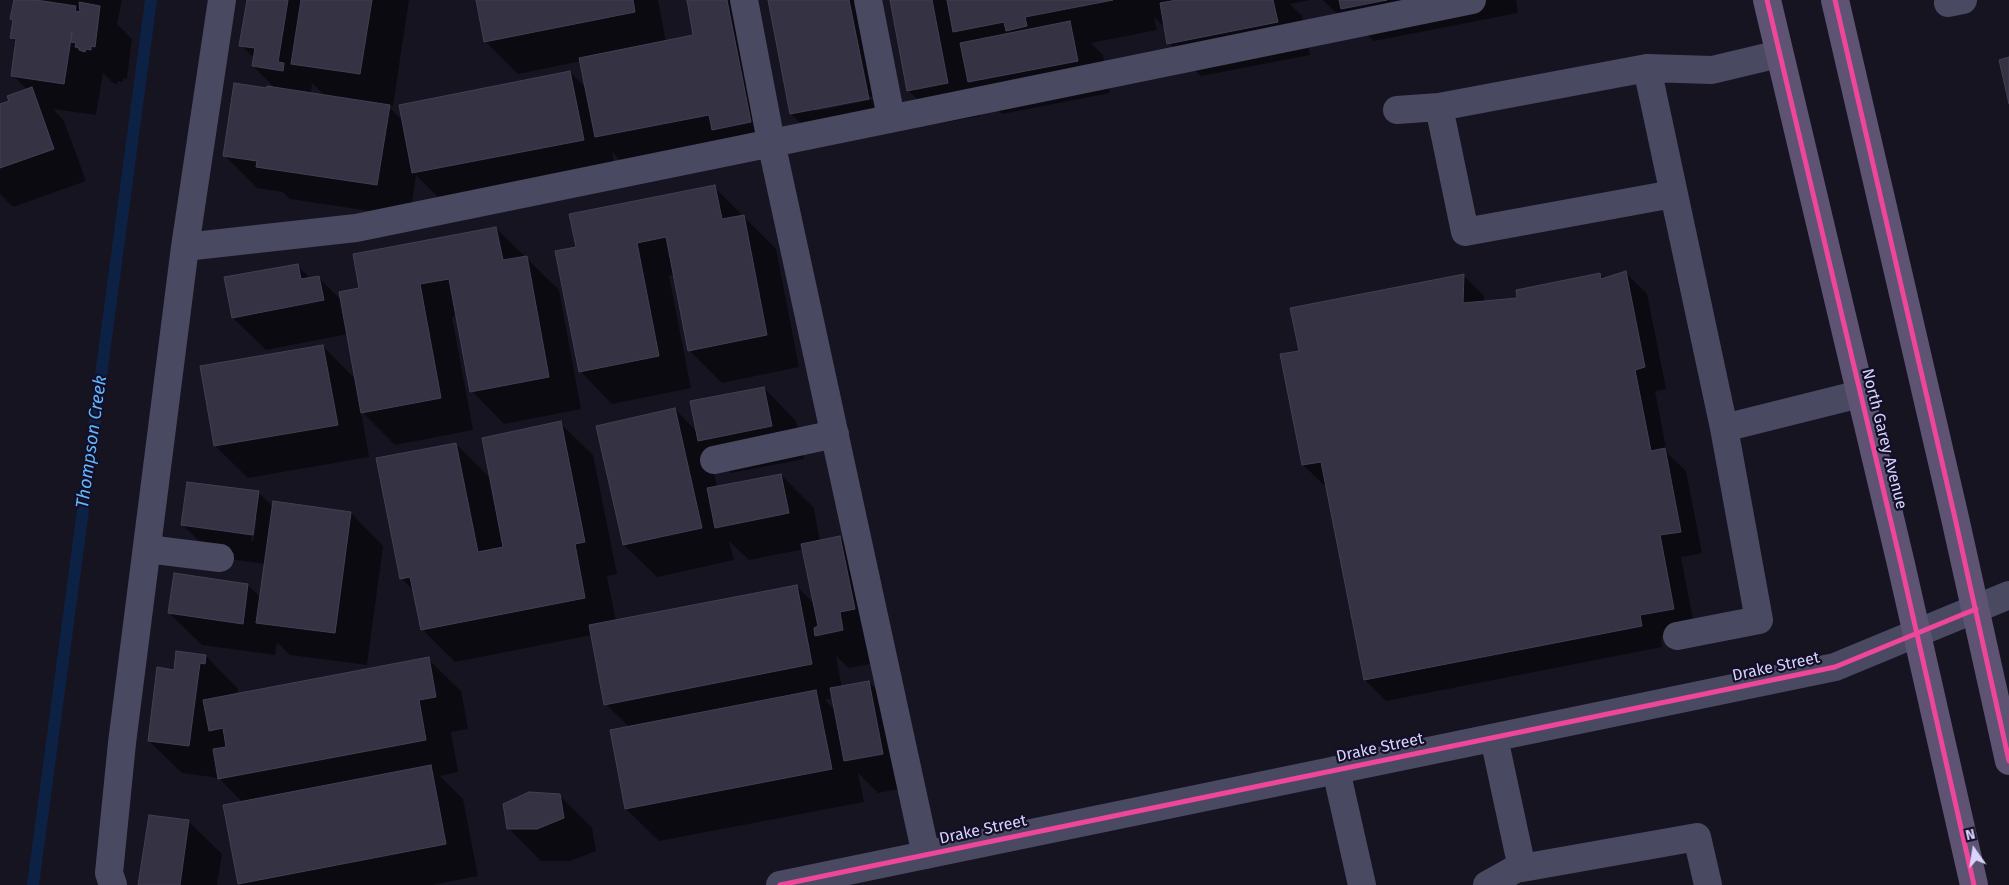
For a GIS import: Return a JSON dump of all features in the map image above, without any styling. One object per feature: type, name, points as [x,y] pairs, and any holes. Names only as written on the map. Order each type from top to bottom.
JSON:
[{"type":"main road","name":"North Garey Avenue","points":[[1767,0],[1901,564],[1974,885]]},
{"type":"main road","points":[[1835,0],[1976,608],[2009,762]]},
{"type":"street","points":[[113,885],[109,873],[122,743],[185,247],[222,0]]},
{"type":"street","points":[[744,0],[771,142],[926,855]]},
{"type":"street","points":[[868,0],[891,118]]},
{"type":"street","points":[[185,247],[356,228],[1472,0]]},
{"type":"street","points":[[1397,110],[1439,107],[1648,68],[1712,70],[1780,54]]},
{"type":"street","points":[[1648,68],[1673,194],[1724,428],[1760,620],[1677,636]]},
{"type":"street","points":[[1439,107],[1465,232],[1673,194]]},
{"type":"street","points":[[1724,428],[1860,394]]},
{"type":"street","points":[[714,460],[835,434]]},
{"type":"street","points":[[148,549],[220,558]]},
{"type":"street","name":"Drake Street","points":[[780,885],[848,878],[926,855],[1835,667],[2009,595]]},
{"type":"street","points":[[1494,738],[1521,866]]},
{"type":"street","points":[[1336,770],[1362,885]]},
{"type":"street","points":[[1487,885],[1521,866],[1522,868],[1697,837],[1708,885]]},
{"type":"building","points":[[14,0],[36,0],[76,6],[75,11],[80,12],[79,2],[100,6],[95,47],[91,46],[91,50],[86,49],[85,52],[79,50],[79,48],[75,47],[76,43],[71,42],[72,32],[64,84],[11,76],[16,39],[10,38],[13,20],[10,19]]},
{"type":"building","points":[[247,0],[288,0],[278,62],[284,63],[283,71],[252,66],[255,48],[239,46]]},
{"type":"building","points":[[301,0],[372,0],[360,74],[291,64]]},
{"type":"building","points":[[476,0],[633,0],[635,12],[484,42]]},
{"type":"building","points":[[687,0],[727,0],[751,122],[712,130],[709,115],[595,137],[579,58],[693,35]]},
{"type":"building","points":[[768,0],[849,0],[869,99],[790,114]]},
{"type":"building","points":[[890,0],[932,0],[948,83],[907,91]]},
{"type":"building","points":[[947,0],[1113,0],[1025,17],[1027,26],[1006,31],[1004,22],[953,32]]},
{"type":"building","points":[[1177,0],[1273,0],[1278,22],[1167,44],[1160,3]]},
{"type":"building","points":[[1339,0],[1387,0],[1341,9]]},
{"type":"building","points":[[1070,21],[1078,61],[968,82],[960,43]]},
{"type":"building","points":[[2009,57],[2009,104],[1999,60]]},
{"type":"building","points":[[570,71],[584,140],[412,173],[399,105]]},
{"type":"building","points":[[234,83],[267,88],[267,86],[390,105],[377,185],[256,167],[257,161],[223,156]]},
{"type":"building","points":[[32,87],[54,149],[0,168],[0,104],[9,101],[7,96]]},
{"type":"building","points":[[715,185],[722,219],[744,215],[767,335],[688,351],[666,237],[637,243],[659,356],[579,372],[555,251],[576,247],[569,214]]},
{"type":"building","points":[[496,227],[503,260],[527,256],[549,377],[470,392],[449,279],[420,284],[441,398],[361,413],[339,292],[359,288],[353,254]]},
{"type":"building","points":[[298,264],[301,279],[319,276],[324,300],[232,318],[224,277]]},
{"type":"building","points":[[1626,271],[1645,367],[1635,370],[1651,451],[1665,448],[1681,532],[1660,535],[1674,609],[1640,615],[1642,626],[1364,680],[1321,462],[1302,465],[1280,354],[1299,351],[1290,308],[1464,274],[1463,303],[1517,298],[1516,290],[1600,273],[1601,279]]},
{"type":"building","points":[[323,345],[338,425],[214,446],[200,366]]},
{"type":"building","points":[[764,387],[772,426],[698,441],[690,401]]},
{"type":"building","points":[[675,408],[702,528],[623,545],[596,426]]},
{"type":"building","points":[[561,421],[585,542],[575,544],[585,598],[421,630],[410,577],[400,579],[376,458],[456,443],[478,552],[503,547],[482,438]]},
{"type":"building","points":[[781,474],[789,513],[715,528],[707,488]]},
{"type":"building","points":[[187,482],[259,491],[253,535],[181,525]]},
{"type":"building","points":[[273,501],[351,512],[335,633],[256,623]]},
{"type":"building","points":[[840,536],[855,609],[840,612],[843,630],[815,636],[814,628],[818,626],[801,544]]},
{"type":"building","points":[[174,573],[248,584],[243,624],[168,613]]},
{"type":"building","points":[[797,585],[812,664],[604,705],[589,625]]},
{"type":"building","points":[[176,651],[206,655],[205,664],[200,663],[189,746],[148,741],[157,667],[174,670]]},
{"type":"building","points":[[429,657],[436,697],[419,700],[426,740],[218,779],[213,749],[226,747],[223,728],[209,731],[203,700]]},
{"type":"building","points":[[869,681],[883,754],[844,761],[830,688]]},
{"type":"building","points":[[816,690],[832,769],[625,809],[610,730]]},
{"type":"building","points":[[431,765],[446,844],[238,884],[223,805]]},
{"type":"building","points":[[529,792],[560,794],[564,818],[537,829],[507,829],[503,804]]},
{"type":"building","points":[[149,815],[189,820],[180,885],[138,885]]},
{"type":"waterway","name":"Thompson Creek","points":[[33,885],[151,0]]},
{"type":"cycle path","points":[[1767,0],[1901,564],[1974,885]]},
{"type":"cycle path","points":[[1835,0],[1955,518],[2009,761]]},
{"type":"cycle path","points":[[780,885],[1835,667],[1976,609]]}]
